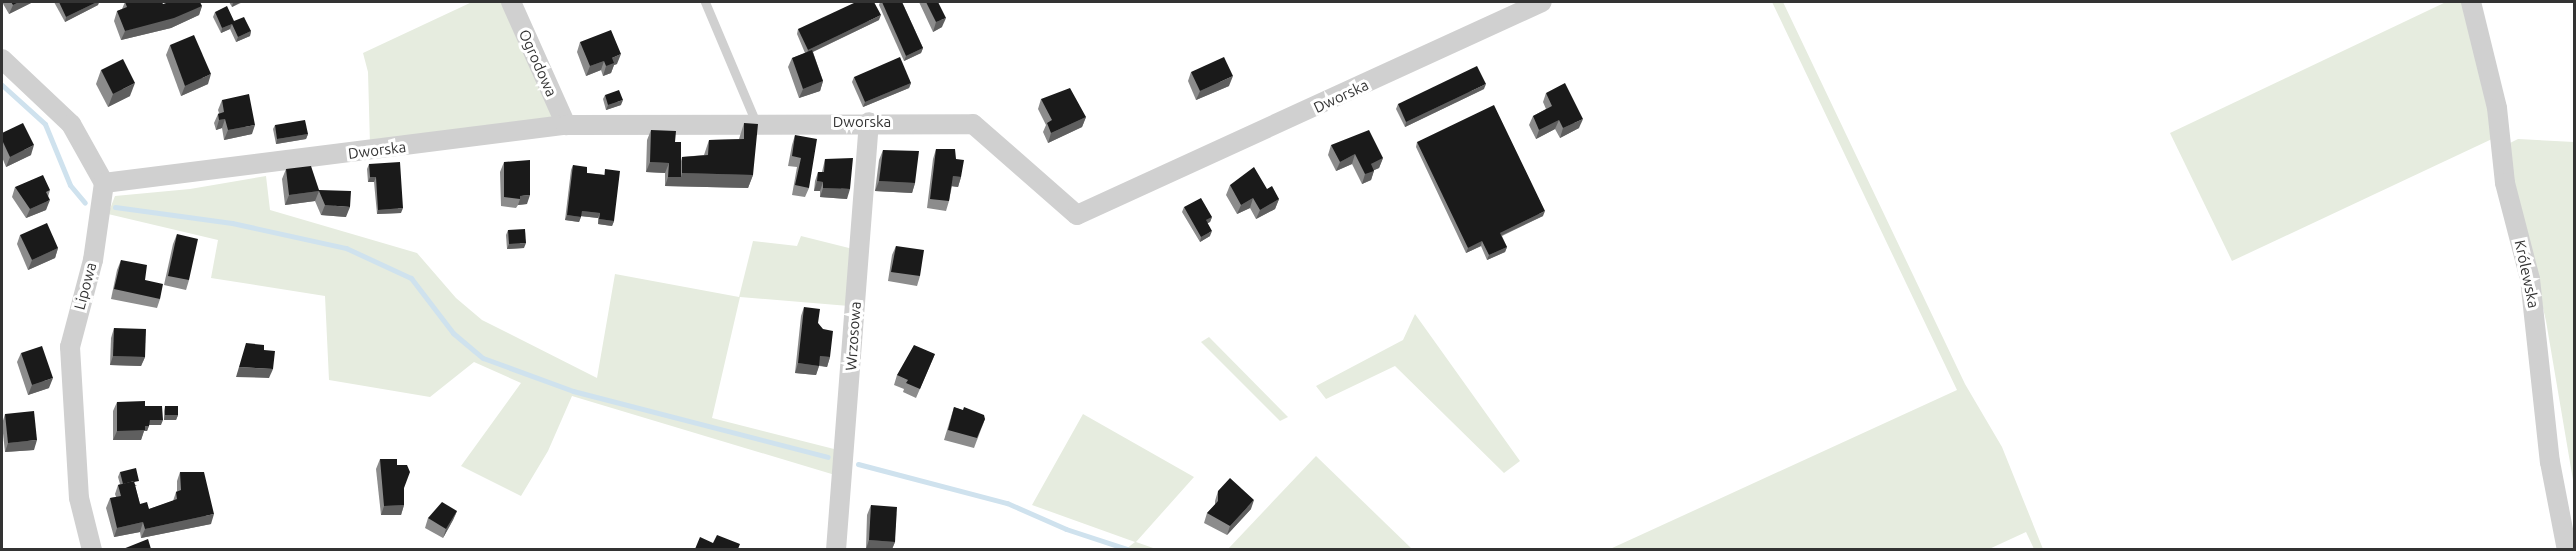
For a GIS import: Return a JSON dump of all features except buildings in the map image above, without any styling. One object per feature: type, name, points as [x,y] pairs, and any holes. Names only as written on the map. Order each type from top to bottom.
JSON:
[{"type":"street","name":"Ogrodowa","points":[[511,2],[566,125]]},
{"type":"street","name":"Dworska","points":[[104,183],[566,125],[869,122],[979,127],[1077,215],[1542,2]]},
{"type":"street","name":"Królewska","points":[[2471,2],[2497,108],[2505,183],[2530,279],[2550,462],[2567,549]]},
{"type":"street","points":[[2,59],[71,124],[104,183]]},
{"type":"street","name":"Wrzosowa","points":[[836,549],[869,122]]},
{"type":"street","name":"Lipowa","points":[[92,549],[79,498],[70,347],[93,260],[104,183]]},
{"type":"lane","points":[[705,2],[756,123]]},
{"type":"shaded area","points":[[472,2],[504,2],[555,121],[370,145],[368,72],[363,53]]},
{"type":"shaded area","points":[[1772,2],[1783,2],[1965,384],[2002,447],[2043,549],[2034,549],[2026,532],[1987,550],[1610,549],[1957,390]]},
{"type":"shaded area","points":[[2446,2],[2468,2],[2485,78],[2492,139],[2232,261],[2170,133]]},
{"type":"shaded area","points":[[2518,139],[2574,142],[2574,486],[2546,321],[2514,183],[2510,143]]},
{"type":"shaded area","points":[[266,176],[270,210],[417,253],[456,298],[482,320],[597,378],[615,274],[739,297],[753,241],[797,246],[801,236],[853,249],[849,306],[740,297],[712,418],[838,450],[835,475],[572,396],[548,451],[521,496],[461,466],[521,383],[474,362],[430,397],[329,380],[325,296],[211,278],[218,240],[108,214],[115,196],[190,189]]},
{"type":"shaded area","points":[[1415,314],[1520,461],[1504,473],[1395,366],[1326,399],[1316,386],[1403,340]]},
{"type":"shaded area","points":[[1209,337],[1288,417],[1280,421],[1201,342]]},
{"type":"shaded area","points":[[1083,414],[1194,477],[1136,542],[1156,549],[1126,549],[1135,542],[1032,505]]},
{"type":"shaded area","points":[[1316,456],[1412,549],[1228,549]]},
{"type":"waterway","points":[[2,85],[45,124],[70,185],[85,203]]},
{"type":"waterway","points":[[115,207],[232,223],[346,248],[411,278],[453,333],[483,358],[573,391],[828,457]]},
{"type":"waterway","points":[[858,464],[1007,503],[1066,529],[1130,550]]}]
